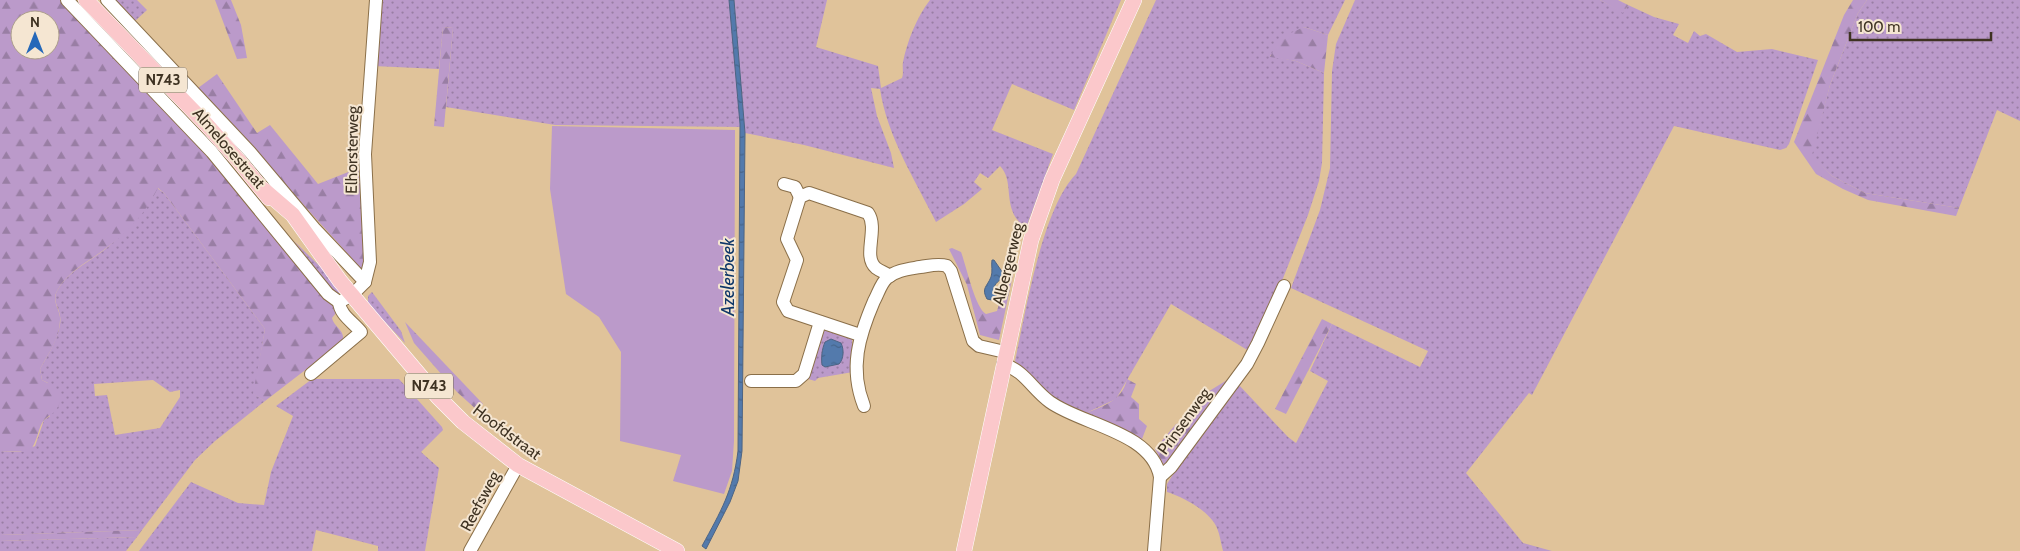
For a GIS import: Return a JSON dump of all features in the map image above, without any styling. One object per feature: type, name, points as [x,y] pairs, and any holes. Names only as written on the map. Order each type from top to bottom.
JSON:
[{"type":"main road","name":"Almelosestraat","points":[[86,0],[206,124],[264,190],[293,215],[340,281],[346,299]]},
{"type":"main road","name":"Albergerweg","points":[[964,551],[1004,358],[1031,240],[1042,206],[1134,0]]},
{"type":"main road","name":"Hoofdstraat","points":[[346,299],[456,416],[518,465],[677,551]]},
{"type":"street","name":"Almelosestraat","points":[[67,0],[212,152],[328,294],[346,299]]},
{"type":"street","name":"Almelosestraat","points":[[107,0],[250,152],[314,228],[365,282]]},
{"type":"street","name":"Elhorsterweg","points":[[365,282],[370,262],[365,154],[376,0]]},
{"type":"street","points":[[784,184],[795,187],[800,197],[787,239],[797,260],[783,302],[788,311],[860,335]]},
{"type":"street","points":[[800,197],[809,194],[868,213],[872,220],[870,260],[875,267],[890,276],[884,282],[860,335],[857,363],[860,392],[864,406]]},
{"type":"street","name":"Prinsenweg","points":[[890,276],[903,271],[937,264],[947,266],[951,270],[973,341],[1004,358],[1049,401],[1064,410],[1140,445],[1151,455],[1160,476],[1171,468],[1247,364],[1284,286]]},
{"type":"street","points":[[311,374],[361,332],[339,309],[346,299],[365,282]]},
{"type":"street","points":[[751,381],[796,381],[800,378],[804,374],[820,322]]},
{"type":"street","name":"Reefsweg","points":[[470,551],[518,465]]},
{"type":"street","points":[[1154,551],[1160,476]]},
{"type":"green space","points":[[0,0],[61,0],[138,79],[228,179],[339,309],[332,318],[341,331],[343,341],[265,401],[253,394],[265,329],[164,193],[158,188],[143,213],[131,227],[67,277],[55,295],[60,316],[58,333],[40,369],[42,380],[55,388],[60,395],[60,400],[55,411],[42,423],[29,452],[0,451]]},
{"type":"green space","points":[[115,0],[137,0],[147,10],[135,21]]},
{"type":"green space","points":[[215,0],[231,0],[241,25],[247,58],[237,59]]},
{"type":"green space","points":[[379,0],[729,0],[742,127],[555,125],[446,107],[453,28],[443,27],[439,69],[373,66]]},
{"type":"green space","points":[[734,0],[827,0],[816,47],[878,66],[881,88],[902,78],[907,46],[917,21],[930,0],[1121,0],[1074,110],[1012,84],[992,130],[1053,154],[1026,228],[1013,213],[1007,180],[1000,166],[988,178],[980,173],[974,182],[982,189],[964,204],[936,222],[895,141],[880,89],[871,88],[877,116],[891,153],[894,168],[804,145],[745,133]]},
{"type":"green space","points":[[1156,0],[1345,0],[1328,35],[1304,27],[1270,56],[1296,61],[1324,73],[1322,163],[1319,181],[1308,215],[1278,291],[1249,351],[1171,304],[1116,399],[1082,415],[1054,398],[1015,361],[1037,262],[1054,211],[1064,190],[1076,174]]},
{"type":"green space","points":[[1355,0],[1600,0],[1623,12],[1628,5],[1654,17],[1679,24],[1673,35],[1688,43],[1694,31],[1700,36],[1706,34],[1737,52],[1772,49],[1818,60],[1786,148],[1780,150],[1674,126],[1532,395],[1529,393],[1466,473],[1523,543],[1552,551],[1223,551],[1217,528],[1208,516],[1188,501],[1167,492],[1167,484],[1172,476],[1238,384],[1296,443],[1328,381],[1310,371],[1332,324],[1420,367],[1428,351],[1291,288],[1320,210],[1330,168],[1332,71],[1336,44]]},
{"type":"green space","points":[[1600,0],[1618,0],[1628,5],[1623,13]]},
{"type":"green space","points":[[1853,0],[1867,0],[1858,13],[1830,85],[1812,155],[1832,176],[1865,193],[1959,208],[1956,216],[1868,200],[1843,189],[1816,174],[1794,142],[1844,15]]},
{"type":"green space","points":[[1867,0],[2020,0],[2020,121],[1997,110],[1959,208],[1865,193],[1832,176],[1811,155],[1830,85],[1858,13]]},
{"type":"green space","points":[[443,27],[453,28],[444,127],[434,126]]},
{"type":"green space","points":[[1304,27],[1328,35],[1324,73],[1296,61],[1270,57],[1280,38]]},
{"type":"green space","points":[[217,74],[257,133],[270,125],[318,184],[361,167],[366,274],[198,88]]},
{"type":"green space","points":[[552,126],[735,130],[734,441],[732,471],[724,494],[673,481],[681,455],[620,441],[621,352],[599,317],[566,294],[550,189]]},
{"type":"green space","points":[[157,188],[164,193],[265,329],[254,394],[265,401],[215,441],[195,460],[142,530],[0,535],[0,451],[20,452],[35,446],[44,420],[50,416],[48,383],[42,380],[40,369],[54,344],[59,329],[60,316],[55,298],[57,291],[67,277],[123,233],[142,212]],"holes":[[[153,380],[170,392],[180,390],[180,397],[160,428],[115,435],[107,395],[95,396],[94,384]]]},
{"type":"green space","points":[[294,241],[340,286],[339,293],[335,294]]},
{"type":"green space","points":[[952,248],[961,252],[978,304],[986,314],[997,311],[1010,266],[1015,265],[999,340],[980,335],[967,285],[949,249]]},
{"type":"green space","points":[[372,292],[401,331],[405,343],[368,304],[368,296]]},
{"type":"green space","points":[[1322,319],[1332,324],[1286,414],[1275,409]]},
{"type":"green space","points":[[405,322],[483,404],[478,411],[457,392],[414,343]]},
{"type":"green space","points":[[827,328],[852,337],[853,372],[818,378],[815,381],[805,378],[821,332]]},
{"type":"green space","points":[[1232,377],[1165,467],[1155,449],[1176,424],[1190,422],[1189,411],[1206,393]]},
{"type":"green space","points":[[312,379],[399,379],[442,427],[443,430],[421,452],[439,468],[425,551],[378,551],[378,546],[316,530],[312,551],[139,551],[191,482],[238,503],[264,505],[271,472],[293,416],[276,406]]},
{"type":"green space","points":[[1127,379],[1136,384],[1131,397],[1139,404],[1139,419],[1147,426],[1142,439],[1082,415],[1104,406],[1116,398],[1121,393]]},
{"type":"green space","points":[[142,530],[137,537],[0,541],[0,535]]},
{"type":"green space","points":[[137,537],[126,551],[0,551],[0,541]]},
{"type":"water","points":[[729,0],[734,0],[745,133],[742,451],[738,481],[730,502],[706,549],[702,546],[729,489],[738,451],[740,124]]},
{"type":"water","points":[[992,260],[994,260],[1003,273],[1003,277],[993,290],[993,293],[997,296],[996,301],[987,299],[985,292],[985,288],[992,275]]},
{"type":"water","points":[[831,339],[841,343],[843,357],[839,364],[825,367],[822,365],[822,350],[825,342]]},
{"type":"water label","name":"Azelerbeek","points":[[728,277]]}]
